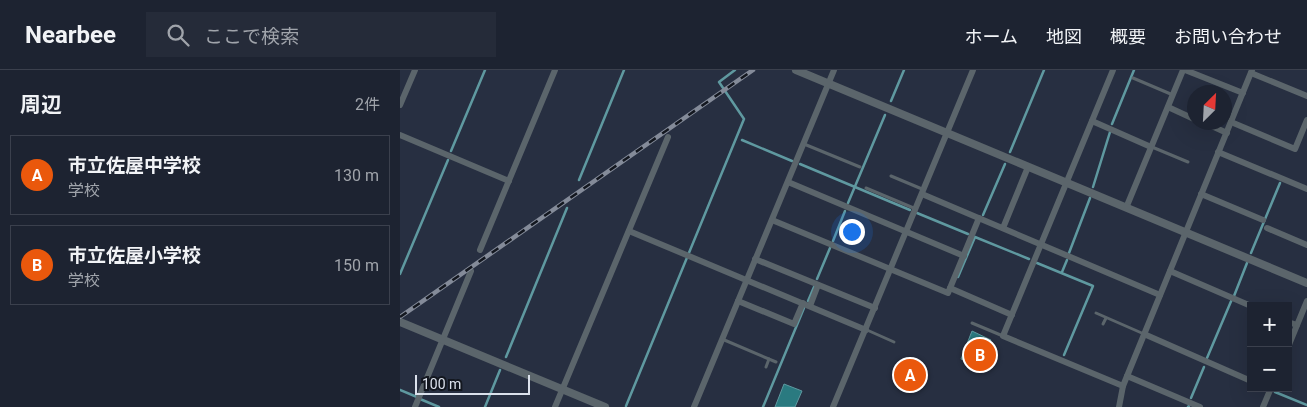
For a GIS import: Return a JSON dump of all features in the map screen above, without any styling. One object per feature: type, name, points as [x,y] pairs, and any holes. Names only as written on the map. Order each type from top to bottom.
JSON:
[{"type":"street","points":[[400,106],[403,88],[415,70]]},
{"type":"street","points":[[480,250],[555,70]]},
{"type":"street","points":[[796,70],[1307,283]]},
{"type":"street","points":[[694,407],[834,70]]},
{"type":"street","points":[[833,407],[973,70]]},
{"type":"street","points":[[1113,70],[1003,336],[1123,386]]},
{"type":"street","points":[[1126,208],[1184,70],[1243,94]]},
{"type":"street","points":[[1232,120],[1252,71],[1307,96]]},
{"type":"street","points":[[1168,107],[1187,116]]},
{"type":"street","points":[[1232,122],[1295,149],[1307,120]]},
{"type":"street","points":[[1092,121],[1152,147]]},
{"type":"street","points":[[1120,407],[1126,376],[1227,132],[1222,130]]},
{"type":"street","points":[[400,135],[509,181]]},
{"type":"street","points":[[555,407],[668,137]]},
{"type":"street","points":[[1218,152],[1307,189]]},
{"type":"street","points":[[1003,228],[1028,166]]},
{"type":"street","points":[[788,182],[964,256]]},
{"type":"street","points":[[923,192],[979,218],[1160,295]]},
{"type":"street","points":[[1201,194],[1263,220]]},
{"type":"street","points":[[772,220],[948,293],[979,218]]},
{"type":"street","points":[[1268,228],[1307,245]]},
{"type":"street","points":[[629,230],[866,330]]},
{"type":"street","points":[[756,259],[875,308]]},
{"type":"street","points":[[415,407],[471,271]]},
{"type":"street","points":[[1170,271],[1247,304]]},
{"type":"street","points":[[738,301],[794,324],[818,285]]},
{"type":"street","points":[[950,288],[1012,315]]},
{"type":"street","points":[[1292,337],[1307,302]]},
{"type":"street","points":[[401,323],[605,407]]},
{"type":"street","points":[[1292,323],[1297,325]]},
{"type":"street","points":[[1144,334],[1247,379]]},
{"type":"street","points":[[1126,376],[1200,407]]},
{"type":"street","points":[[1263,407],[1268,392]]},
{"type":"lane","points":[[1133,78],[1172,95]]},
{"type":"lane","points":[[803,144],[860,167]]},
{"type":"lane","points":[[1152,147],[1188,162]]},
{"type":"lane","points":[[890,176],[923,192]]},
{"type":"lane","points":[[866,188],[916,209]]},
{"type":"lane","points":[[1096,314],[1144,334]]},
{"type":"lane","points":[[1103,324],[1106,318]]},
{"type":"lane","points":[[972,323],[1003,336]]},
{"type":"lane","points":[[866,330],[894,342]]},
{"type":"lane","points":[[722,339],[776,362]]},
{"type":"lane","points":[[766,367],[769,359]]},
{"type":"shaded area","points":[[972,331],[991,340],[980,367],[961,359]]},
{"type":"shaded area","points":[[784,384],[802,391],[795,407],[775,407]]},
{"type":"waterway","points":[[451,151],[485,70]]},
{"type":"waterway","points":[[579,180],[624,70]]},
{"type":"waterway","points":[[626,406],[744,119],[719,82],[735,70]]},
{"type":"waterway","points":[[891,101],[904,70]]},
{"type":"waterway","points":[[1010,152],[1044,70]]},
{"type":"waterway","points":[[1112,124],[1134,70]]},
{"type":"waterway","points":[[848,203],[885,115]]},
{"type":"waterway","points":[[1093,187],[1110,132]]},
{"type":"waterway","points":[[742,140],[792,161]]},
{"type":"waterway","points":[[400,274],[448,160]]},
{"type":"waterway","points":[[800,164],[910,210]]},
{"type":"waterway","points":[[983,215],[1005,164]]},
{"type":"waterway","points":[[1251,253],[1280,183]]},
{"type":"waterway","points":[[1069,253],[1090,198]]},
{"type":"waterway","points":[[506,357],[567,208]]},
{"type":"waterway","points":[[833,241],[845,211]]},
{"type":"waterway","points":[[917,213],[968,234]]},
{"type":"waterway","points":[[958,277],[975,237],[1029,259]]},
{"type":"waterway","points":[[817,279],[830,248]]},
{"type":"waterway","points":[[1062,272],[1067,260]]},
{"type":"waterway","points":[[1037,263],[1093,286],[1064,355]]},
{"type":"waterway","points":[[1234,296],[1247,263]]},
{"type":"waterway","points":[[808,301],[814,287]]},
{"type":"waterway","points":[[1207,358],[1232,299]]},
{"type":"waterway","points":[[763,407],[804,308]]},
{"type":"waterway","points":[[1191,398],[1204,367]]},
{"type":"waterway","points":[[485,407],[500,370]]},
{"type":"waterway","points":[[400,390],[417,397]]},
{"type":"waterway","points":[[1275,392],[1307,405]]},
{"type":"waterway","points":[[420,399],[439,407]]},
{"type":"railway","points":[[400,317],[753,70]]},
{"type":"place","name":"市立佐屋小学校","points":[[980,355]]},
{"type":"place","name":"市立佐屋中学校","points":[[910,375]]}]
